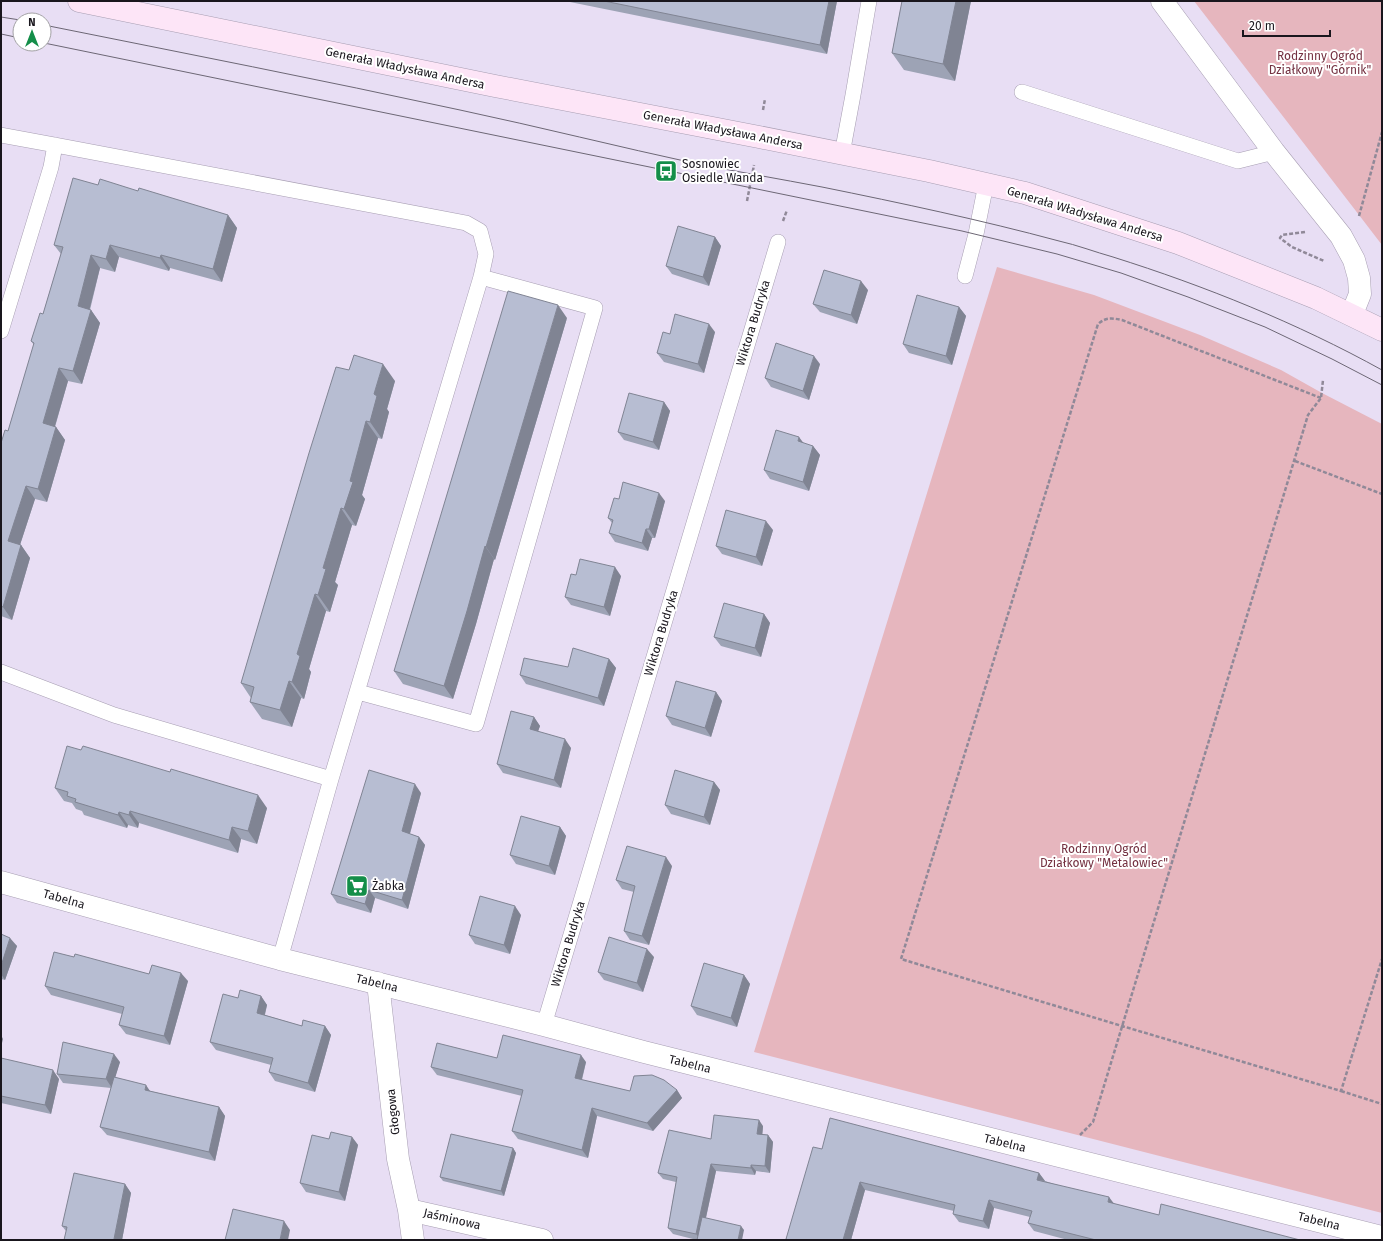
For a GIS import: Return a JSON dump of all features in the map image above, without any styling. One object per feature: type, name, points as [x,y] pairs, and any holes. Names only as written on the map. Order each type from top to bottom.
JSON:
[{"type":"main road","name":"Generała Władysława Andersa","points":[[79,1],[496,86],[759,136],[929,171],[1025,193],[1178,243],[1316,298],[1352,314],[1382,330]]},
{"type":"street","points":[[1162,1],[1274,152],[1341,236],[1354,260],[1359,278],[1360,294],[1352,314]]},
{"type":"street","name":"Tabelna","points":[[1,882],[280,959],[544,1025],[659,1056],[1382,1237]]},
{"type":"street","name":"Głogowa","points":[[378,983],[398,1159],[409,1210],[413,1240]]},
{"type":"street","name":"Jaśminowa","points":[[409,1210],[542,1240]]},
{"type":"lane","points":[[842,154],[869,1]]},
{"type":"lane","points":[[1022,92],[1238,161],[1274,152]]},
{"type":"lane","points":[[1,135],[466,223],[480,231],[486,254],[480,277],[331,779],[280,959]]},
{"type":"lane","points":[[1,331],[51,167],[55,145]]},
{"type":"lane","points":[[965,276],[976,234],[986,184]]},
{"type":"lane","name":"Wiktora Budryka","points":[[544,1025],[778,242]]},
{"type":"lane","points":[[358,692],[476,724],[595,308],[480,277]]},
{"type":"lane","points":[[1,672],[114,715],[331,779]]},
{"type":"path","points":[[1359,215],[1382,132]]},
{"type":"path","points":[[747,201],[754,165]]},
{"type":"path","points":[[1321,398],[1122,320],[1108,318],[1098,324],[901,959],[1382,1104]]},
{"type":"path","points":[[1079,1135],[1093,1122],[1308,415],[1321,398],[1323,380]]},
{"type":"path","points":[[1295,460],[1382,494]]},
{"type":"path","points":[[1341,1091],[1382,959]]},
{"type":"green space","name":"Rodzinny Ogród Działkowy \"Górnik\"","points":[[1194,1],[1382,1],[1382,245],[1359,215]]},
{"type":"green space","name":"Rodzinny Ogród Działkowy \"Metalowiec\"","points":[[997,267],[1094,295],[1200,335],[1281,370],[1382,424],[1382,1213],[754,1052]]},
{"type":"building","points":[[604,1],[829,1],[820,45]]},
{"type":"building","points":[[902,1],[956,1],[943,64],[892,53]]},
{"type":"building","points":[[73,178],[98,185],[100,179],[138,191],[139,188],[228,215],[213,269],[161,255],[160,258],[110,245],[106,259],[91,255],[78,306],[91,310],[73,371],[59,368],[43,423],[56,427],[38,489],[26,486],[8,541],[21,545],[3,607],[1,606],[1,443],[5,430],[8,431],[34,343],[31,341],[40,313],[43,314],[63,247],[54,245]]},
{"type":"building","points":[[678,226],[715,237],[703,277],[666,266]]},
{"type":"building","points":[[824,270],[861,281],[851,315],[813,304]]},
{"type":"building","points":[[508,291],[558,305],[444,686],[394,671]]},
{"type":"building","points":[[917,295],[959,307],[946,356],[903,344]]},
{"type":"building","points":[[675,314],[709,324],[698,364],[657,353],[663,332],[670,334]]},
{"type":"building","points":[[776,343],[814,356],[803,391],[765,378]]},
{"type":"building","points":[[354,355],[383,364],[374,394],[377,396],[370,422],[366,421],[350,481],[353,482],[344,509],[341,508],[323,568],[326,569],[318,595],[315,594],[297,654],[300,656],[292,682],[289,681],[280,710],[250,702],[254,687],[241,683],[336,367],[349,370]]},
{"type":"building","points":[[629,393],[664,402],[653,442],[618,432]]},
{"type":"building","points":[[776,430],[799,437],[798,441],[813,446],[803,482],[764,470]]},
{"type":"building","points":[[623,482],[659,493],[649,529],[646,529],[642,543],[609,533],[613,520],[608,518],[614,498],[619,499]]},
{"type":"building","points":[[726,510],[766,521],[756,557],[716,546]]},
{"type":"building","points":[[580,559],[615,567],[604,607],[565,597],[571,574],[576,575]]},
{"type":"building","points":[[724,603],[764,614],[755,648],[714,637]]},
{"type":"building","points":[[573,648],[609,659],[598,698],[520,675],[524,658],[568,667]]},
{"type":"building","points":[[676,681],[716,692],[705,728],[666,716]]},
{"type":"building","points":[[511,711],[534,717],[530,729],[565,739],[554,780],[497,764]]},
{"type":"building","points":[[67,746],[81,750],[83,746],[170,772],[171,769],[258,795],[248,831],[232,827],[229,840],[130,811],[129,815],[119,812],[118,815],[75,802],[76,799],[67,796],[68,792],[55,788]]},
{"type":"building","points":[[369,770],[415,784],[402,831],[419,837],[402,900],[369,890],[365,904],[331,894]]},
{"type":"building","points":[[675,770],[714,782],[704,817],[665,805]]},
{"type":"building","points":[[521,816],[560,827],[549,866],[510,855]]},
{"type":"building","points":[[627,846],[666,857],[642,936],[624,931],[635,886],[616,880]]},
{"type":"building","points":[[480,896],[515,906],[504,945],[469,935]]},
{"type":"building","points":[[1,934],[10,938],[1,966]]},
{"type":"building","points":[[609,937],[647,949],[637,983],[598,972]]},
{"type":"building","points":[[54,952],[74,957],[75,954],[149,974],[152,965],[181,973],[164,1036],[119,1025],[124,1007],[45,986]]},
{"type":"building","points":[[704,963],[744,975],[731,1018],[691,1006]]},
{"type":"building","points":[[240,990],[261,996],[257,1013],[302,1026],[303,1020],[325,1026],[308,1083],[269,1072],[273,1058],[210,1042],[223,994],[238,998]]},
{"type":"building","points":[[503,1035],[581,1055],[575,1078],[630,1091],[634,1076],[652,1075],[664,1080],[677,1090],[647,1123],[592,1108],[582,1150],[512,1131],[523,1090],[431,1067],[437,1043],[497,1058]]},
{"type":"building","points":[[63,1042],[114,1054],[106,1079],[57,1074]]},
{"type":"building","points":[[1,1058],[53,1070],[45,1105],[1,1096]]},
{"type":"building","points":[[114,1077],[146,1085],[145,1090],[219,1107],[209,1152],[100,1127]]},
{"type":"building","points":[[714,1115],[759,1120],[757,1134],[768,1135],[765,1166],[751,1165],[751,1168],[711,1164],[696,1234],[668,1228],[677,1177],[658,1173],[669,1130],[711,1139]]},
{"type":"building","points":[[830,1118],[1039,1173],[1037,1180],[1109,1197],[1108,1202],[1159,1215],[1161,1204],[1300,1240],[1096,1240],[1028,1223],[1032,1211],[989,1200],[983,1221],[953,1214],[955,1205],[860,1182],[843,1240],[786,1239],[813,1147],[822,1149]]},
{"type":"building","points":[[331,1132],[352,1137],[339,1192],[300,1183],[312,1135],[329,1139]]},
{"type":"building","points":[[451,1134],[513,1148],[501,1191],[440,1177]]},
{"type":"building","points":[[74,1173],[125,1184],[114,1239],[117,1240],[64,1240],[67,1227],[62,1226]]},
{"type":"building","points":[[233,1209],[284,1221],[280,1240],[225,1240]]},
{"type":"building","points":[[702,1217],[741,1226],[738,1240],[697,1240]]},
{"type":"tram line","points":[[1,17],[12,19]]},
{"type":"tram line","points":[[52,27],[408,99],[698,164],[881,199],[1030,233],[1113,257],[1216,293],[1284,321],[1382,370]]},
{"type":"tram line","points":[[1,34],[12,36]]},
{"type":"tram line","points":[[52,45],[962,231],[1057,254],[1121,273],[1265,327],[1382,385]]},
{"type":"place","name":"Sosnowiec Osiedle Wanda","points":[[666,171]]},
{"type":"place","name":"Żabka","points":[[357,886]]}]
